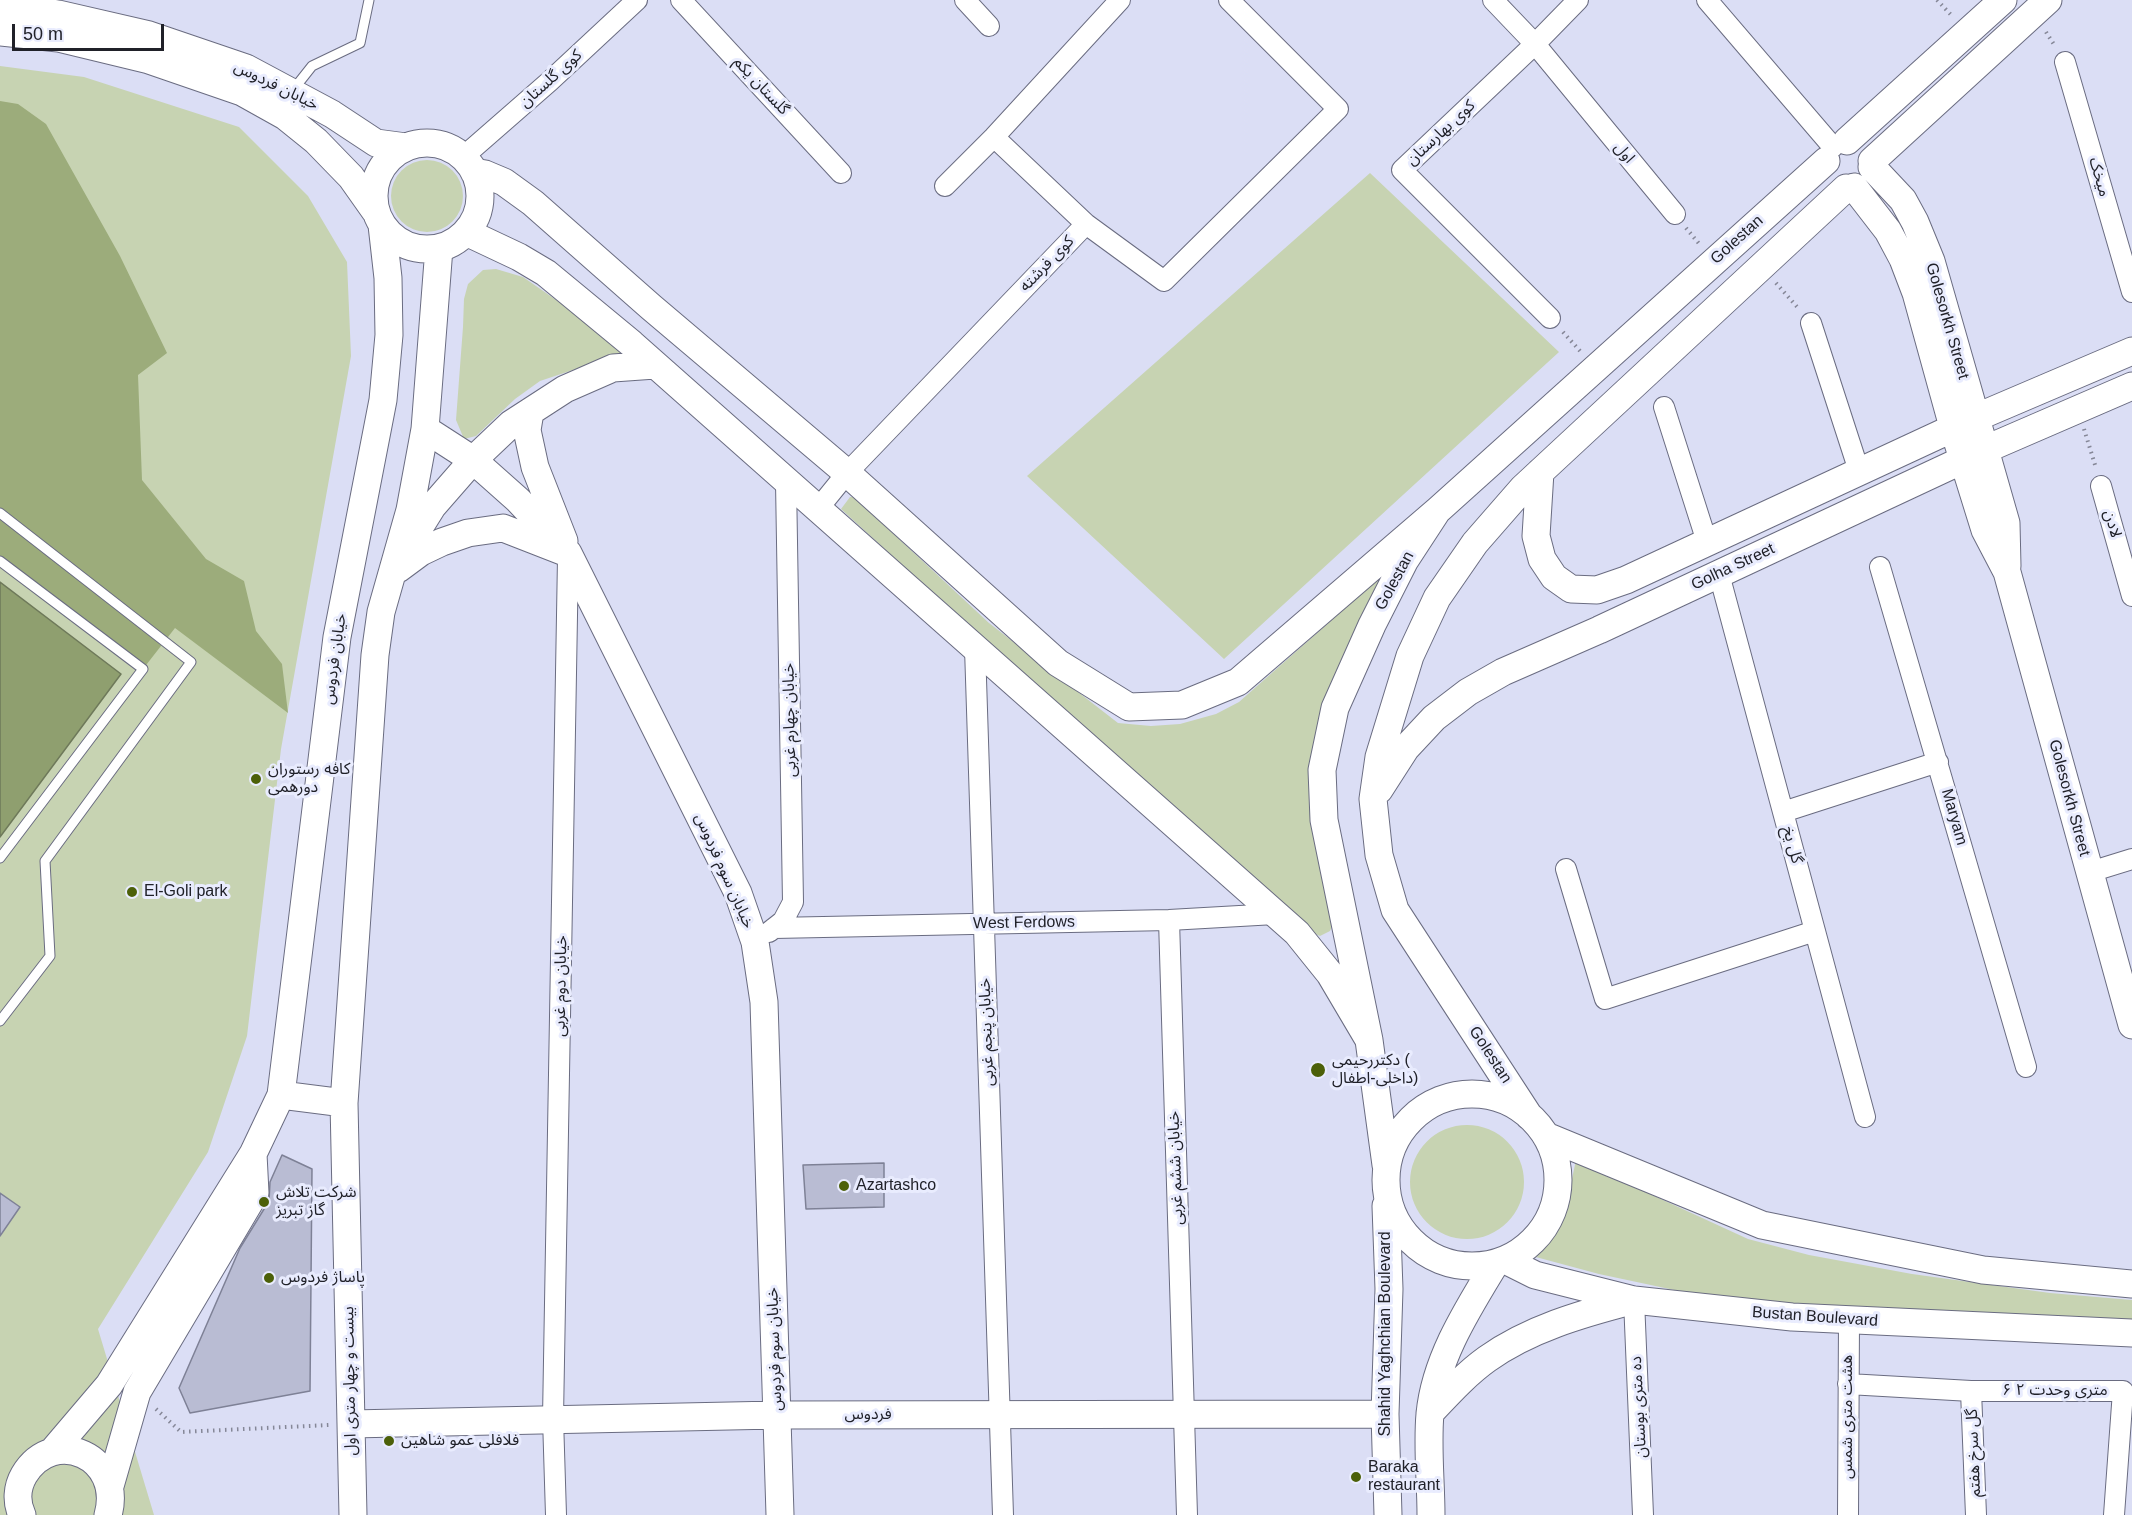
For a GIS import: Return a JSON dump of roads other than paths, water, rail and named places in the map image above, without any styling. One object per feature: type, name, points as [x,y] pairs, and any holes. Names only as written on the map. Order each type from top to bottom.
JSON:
[{"type":"main road","name":"Golestan","points":[[1386,1177],[1369,1040],[1324,820],[1322,770],[1335,708],[1372,624],[1405,560],[1437,511],[2003,0]]},
{"type":"main road","name":"خیابان فردوس","points":[[0,5],[58,14],[149,35],[246,68],[332,114],[376,143],[406,147]]},
{"type":"main road","points":[[1872,164],[1867,149],[1862,144],[1835,150],[1826,169],[1833,182],[1850,188],[1865,181],[1872,164],[2041,6]]},
{"type":"main road","name":"خیابان فردوس","points":[[0,32],[58,38],[148,60],[242,92],[285,116],[316,141],[351,177],[379,218],[388,278],[389,335],[383,400],[337,637],[281,1095],[253,1154],[109,1386],[52,1452],[39,1458],[28,1468],[21,1480],[18,1494],[22,1515]]},
{"type":"main road","points":[[468,164],[479,187],[479,203],[475,218],[466,232],[454,242],[439,248],[423,249],[407,246],[393,237],[379,218],[374,195],[376,180],[382,166],[393,154],[406,147],[421,143],[450,148],[468,164],[504,182],[533,203],[651,307],[847,473],[1058,663],[1129,707],[1182,705],[1238,682],[1437,511]]},
{"type":"main road","name":"Golesorkh Street","points":[[1872,164],[1903,200],[1931,261],[1964,422]]},
{"type":"main road","name":"Golestan","points":[[1538,1126],[1395,910],[1379,855],[1373,799],[1379,758],[1410,656],[1437,598],[1475,543],[1540,472],[1761,266],[1850,188]]},
{"type":"main road","name":"Golesorkh Street","points":[[1850,188],[1888,231],[1903,259],[1964,422],[2090,872],[2123,967],[2132,1024]]},
{"type":"main road","points":[[466,232],[519,257],[546,273],[655,365],[1297,933],[1330,974],[1369,1040]]},
{"type":"main road","points":[[281,1095],[344,1103],[375,655],[381,612],[410,510],[425,429],[439,248]]},
{"type":"main road","name":"Golha Street","points":[[1540,472],[1536,537],[1542,559],[1554,577],[1570,589],[1597,590],[1626,580],[1964,422],[2132,351]]},
{"type":"main road","points":[[390,575],[432,507],[473,460],[511,424],[565,389],[613,368],[655,365]]},
{"type":"main road","name":"Golha Street","points":[[1373,799],[1406,748],[1434,718],[1468,692],[1503,672],[1599,630],[1974,455],[2132,386]]},
{"type":"main road","points":[[530,412],[527,430],[535,467],[568,553]]},
{"type":"main road","name":"خیابان سوم فردوس","points":[[425,429],[473,460],[518,500],[568,553],[738,893],[765,935],[764,1002],[780,1515]]},
{"type":"main road","points":[[390,575],[408,560],[442,542],[468,533],[503,528],[568,553]]},
{"type":"main road","points":[[1707,542],[1719,574]]},
{"type":"main road","points":[[1538,1126],[1555,1159],[1558,1183],[1554,1207],[1543,1229],[1526,1248],[1500,1262],[1470,1267],[1446,1263],[1423,1252],[1405,1235],[1392,1214],[1386,1177],[1395,1140],[1410,1119],[1431,1103],[1456,1095],[1482,1094],[1507,1101],[1538,1126],[1762,1225],[1983,1270],[2132,1284]]},
{"type":"main road","name":"بیست و چهار متری اول","points":[[344,1103],[353,1515]]},
{"type":"main road","points":[[110,1486],[137,1392],[255,1192],[253,1154]]},
{"type":"main road","name":"Shahid Yaghchian Boulevard","points":[[1386,1177],[1389,1289],[1385,1414],[1388,1515]]},
{"type":"main road","points":[[1431,1515],[1430,1414],[1438,1375],[1458,1328],[1500,1262]]},
{"type":"main road","name":"Bustan Boulevard","points":[[1500,1262],[1535,1275],[1634,1300],[1792,1317],[2132,1333]]},
{"type":"main road","points":[[1430,1414],[1463,1379],[1488,1358],[1533,1333],[1584,1314],[1634,1300]]},
{"type":"main road","name":"فردوس","points":[[351,1424],[777,1415],[1385,1414]]},
{"type":"main road","points":[[52,1452],[67,1450],[95,1461],[104,1472],[110,1486],[112,1502],[108,1515]]},
{"type":"street","name":"کوی گلستان","points":[[468,164],[550,81],[637,0]]},
{"type":"street","name":"گلستان یکم","points":[[681,0],[842,173]]},
{"type":"street","points":[[965,0],[989,26]]},
{"type":"street","points":[[945,186],[994,137],[1120,0]]},
{"type":"street","name":"کوی فرشته","points":[[817,510],[847,473],[1086,224],[1164,281],[1338,109],[1229,0]]},
{"type":"street","name":"اول","points":[[1493,0],[1534,44],[1675,214]]},
{"type":"street","name":"کوی بهارستان","points":[[1550,318],[1402,170],[1578,0]]},
{"type":"street","points":[[1707,0],[1835,150]]},
{"type":"street","name":"میخک","points":[[2065,62],[2132,292]]},
{"type":"street","points":[[994,137],[1086,224]]},
{"type":"street","points":[[1811,323],[1859,471]]},
{"type":"street","points":[[1664,407],[1707,542]]},
{"type":"street","name":"خیابان چهارم غربی","points":[[765,935],[783,921],[793,902],[786,482]]},
{"type":"street","name":"لادن","points":[[2101,486],[2132,596]]},
{"type":"street","name":"خیابان دوم غربی","points":[[556,1515],[553,1418],[568,553]]},
{"type":"street","name":"Maryam","points":[[1880,567],[2026,1067]]},
{"type":"street","name":"گل یخ","points":[[1719,574],[1864,1117]]},
{"type":"street","name":"خیابان پنجم غربی","points":[[975,648],[1003,1515]]},
{"type":"street","points":[[1783,812],[1938,762]]},
{"type":"street","points":[[2090,872],[2132,859]]},
{"type":"street","points":[[1566,869],[1605,999],[1815,931]]},
{"type":"street","name":"West Ferdows","points":[[765,935],[983,924],[1168,921],[1275,914]]},
{"type":"street","name":"خیابان ششم غربی","points":[[1168,921],[1187,1515]]},
{"type":"street","name":"ده متری بوستان","points":[[1634,1300],[1643,1515]]},
{"type":"street","name":"هشت متری شمس","points":[[1848,1515],[1849,1320]]},
{"type":"street","points":[[1848,1384],[1971,1391]]},
{"type":"street","name":"گل سرخ هفتم","points":[[1971,1391],[1976,1515]]},
{"type":"street","name":"۶ متری وحدت ۲","points":[[1971,1391],[2123,1391],[2114,1515]]},
{"type":"lane","points":[[292,92],[312,66],[360,43],[369,0]]},
{"type":"lane","points":[[0,513],[190,662],[45,861],[50,956],[0,1021]]},
{"type":"lane","points":[[0,561],[143,669],[0,858]]},
{"type":"place","name":"کافه رستوران دورهمی","points":[[256,779]]},
{"type":"place","name":"El-Goli park","points":[[132,892]]},
{"type":"place","name":"دکتررحیمی ( داخلی-اطفال)","points":[[1318,1070]]},
{"type":"place","name":"Azartashco","points":[[844,1186]]},
{"type":"place","name":"شرکت تلاش گاز تبریز","points":[[264,1202]]},
{"type":"place","name":"پاساژ فردوس","points":[[269,1278]]},
{"type":"place","name":"فلافلی عمو شاهین","points":[[389,1441]]},
{"type":"place","name":"Baraka restaurant","points":[[1356,1477]]}]
